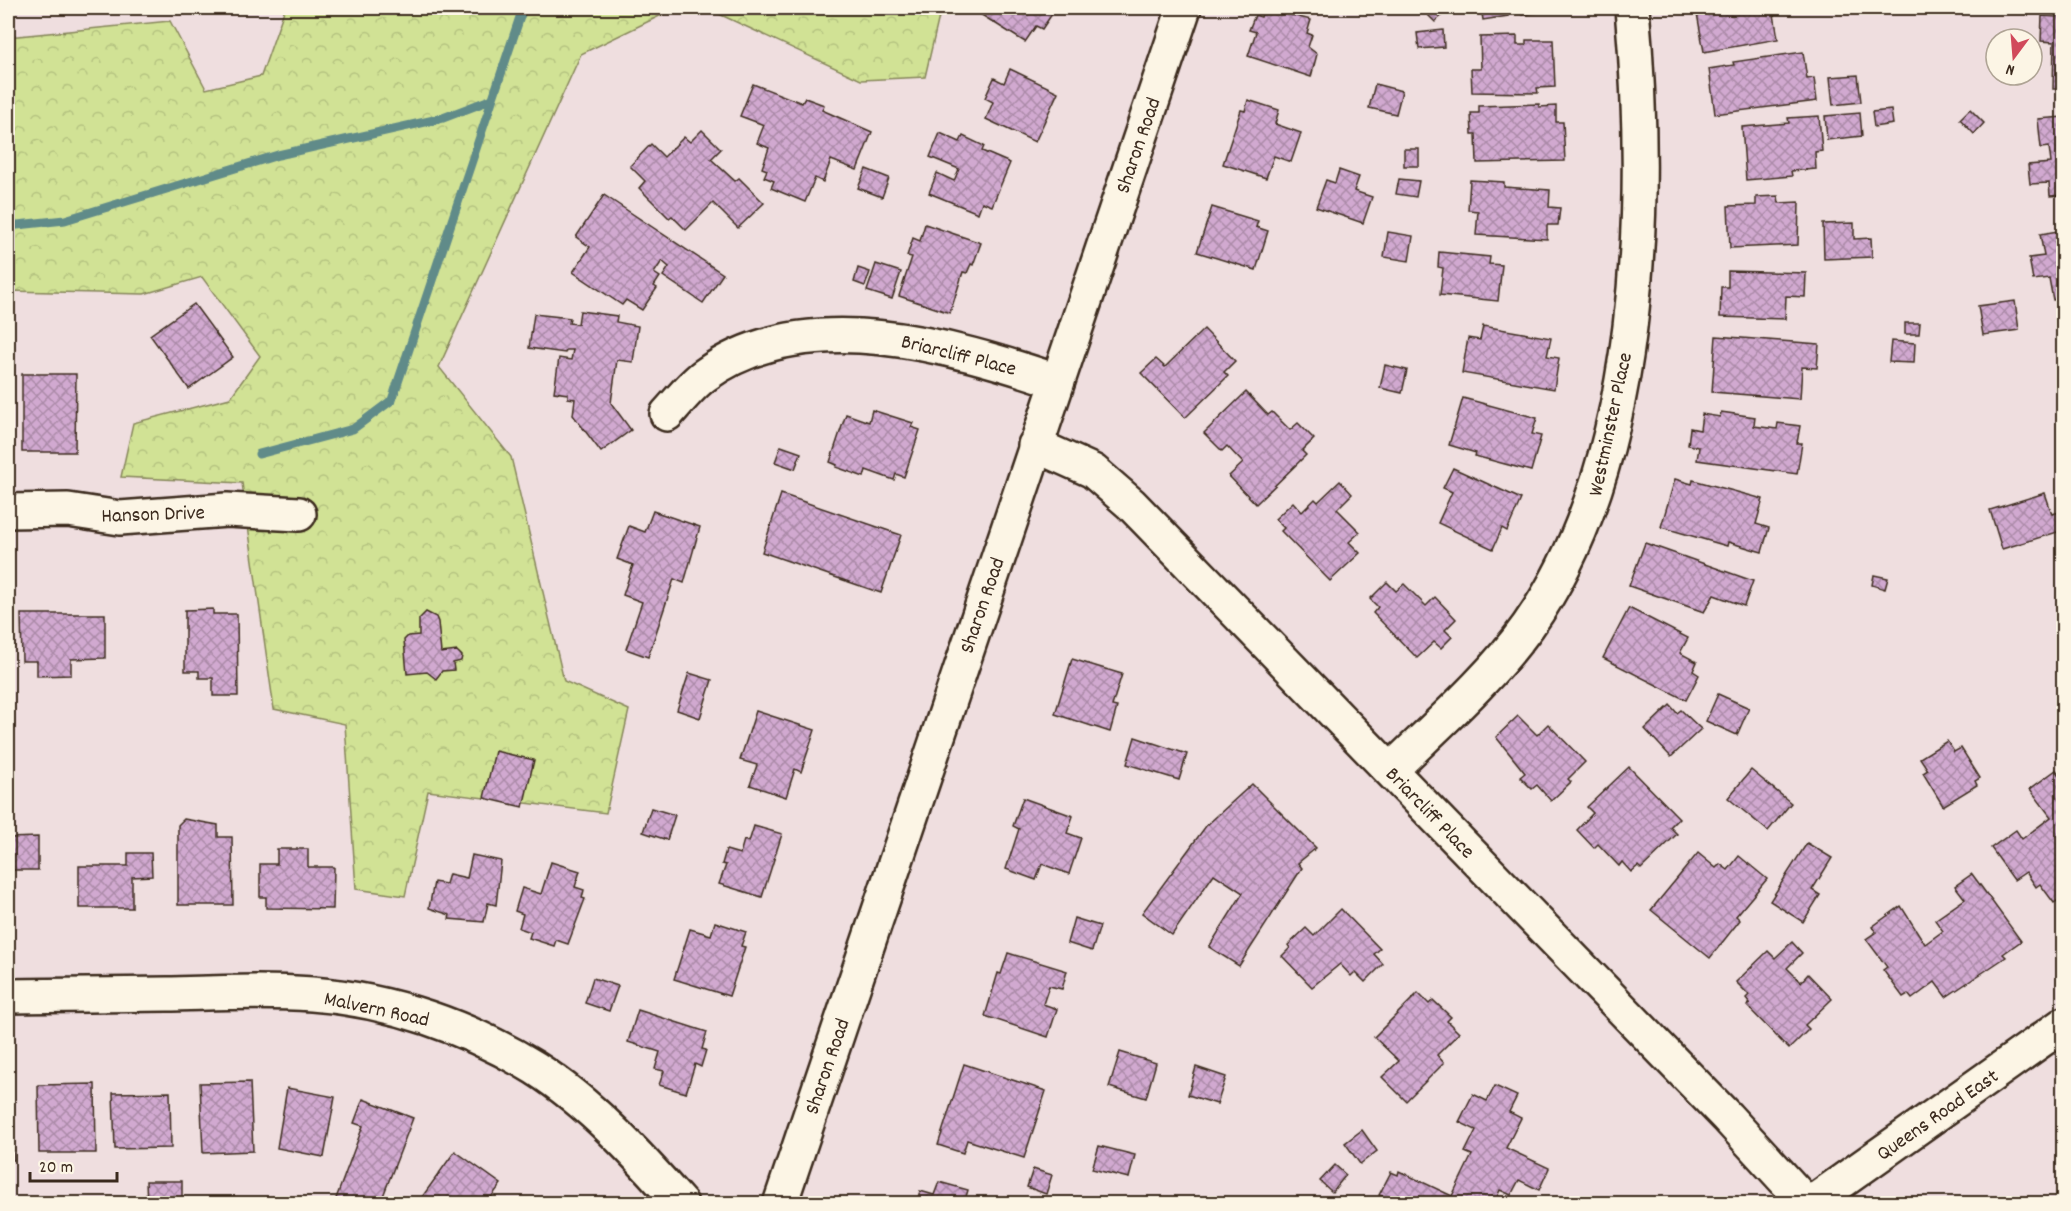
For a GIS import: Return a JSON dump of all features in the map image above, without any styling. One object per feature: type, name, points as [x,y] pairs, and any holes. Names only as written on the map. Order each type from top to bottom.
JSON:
[{"type":"street","name":"Sharon Road","points":[[780,1203],[1184,8]]},
{"type":"street","name":"Westminster Place","points":[[1391,770],[1483,679],[1518,639],[1543,603],[1567,560],[1597,486],[1622,374],[1638,236],[1641,137],[1632,8]]},
{"type":"street","name":"Briarcliff Place","points":[[667,414],[700,379],[729,360],[785,342],[832,337],[888,338],[928,343],[980,356],[1057,381]]},
{"type":"street","name":"Briarcliff Place","points":[[1035,445],[1077,462],[1110,484],[1391,770],[1809,1203]]},
{"type":"street","name":"Hanson Drive","points":[[8,511],[62,510],[120,518],[227,510],[299,514]]},
{"type":"street","name":"Malvern Road","points":[[8,996],[312,994],[364,1002],[423,1016],[479,1038],[536,1069],[615,1134],[681,1203]]},
{"type":"street","name":"Queens Road East","points":[[1809,1203],[2064,1024]]},
{"type":"green space","points":[[285,8],[676,8],[581,54],[439,367],[511,457],[564,681],[629,710],[606,813],[428,791],[405,896],[356,889],[345,724],[274,709],[242,483],[121,477],[133,423],[230,398],[260,356],[202,277],[144,294],[8,291],[8,37],[170,21],[206,89],[261,76]]},
{"type":"green space","points":[[706,8],[941,8],[925,77],[861,80]]},
{"type":"building","points":[[984,8],[1056,8],[1042,29],[1036,26],[1025,42],[980,14]]},
{"type":"building","points":[[1264,8],[1311,20],[1307,33],[1312,35],[1308,47],[1317,54],[1311,77],[1248,56],[1256,32],[1249,30],[1255,15],[1261,17]]},
{"type":"building","points":[[1430,8],[1437,8],[1443,14],[1435,22],[1425,12]]},
{"type":"building","points":[[1481,8],[1564,8],[1522,15],[1521,10],[1508,12],[1508,16],[1483,20]]},
{"type":"building","points":[[1696,8],[1773,8],[1778,39],[1704,52]]},
{"type":"building","points":[[2000,8],[2034,8],[2033,13],[2000,10]]},
{"type":"building","points":[[2057,10],[2064,10],[2064,89],[2053,89],[2054,42],[2044,41],[2044,27],[2042,27],[2042,16],[2057,17]]},
{"type":"building","points":[[1443,30],[1444,47],[1419,49],[1417,33]]},
{"type":"building","points":[[1517,36],[1517,45],[1526,45],[1526,40],[1553,40],[1555,87],[1537,88],[1538,93],[1472,92],[1471,69],[1481,69],[1480,37]]},
{"type":"building","points":[[1803,52],[1807,79],[1814,78],[1817,101],[1715,114],[1709,69],[1734,65],[1733,62]]},
{"type":"building","points":[[1010,69],[1058,92],[1035,142],[986,119],[993,102],[985,98],[994,78],[1004,83]]},
{"type":"building","points":[[1858,75],[1861,102],[1833,105],[1830,77]]},
{"type":"building","points":[[753,84],[802,103],[805,98],[824,105],[822,110],[872,132],[857,170],[831,160],[823,182],[815,178],[805,202],[771,188],[774,181],[764,177],[767,170],[762,168],[769,148],[757,143],[764,125],[740,116]]},
{"type":"building","points":[[1375,84],[1402,91],[1396,114],[1369,108]]},
{"type":"building","points":[[1248,100],[1279,110],[1275,124],[1301,133],[1291,162],[1274,156],[1266,178],[1223,164],[1241,110],[1245,111]]},
{"type":"building","points":[[1539,104],[1539,107],[1556,106],[1556,122],[1563,122],[1565,161],[1477,163],[1476,134],[1472,134],[1471,113],[1479,113],[1479,106]]},
{"type":"building","points":[[1970,109],[1984,123],[1974,134],[1960,119]]},
{"type":"building","points":[[1891,110],[1893,124],[1874,127],[1872,112]]},
{"type":"building","points":[[1860,113],[1862,136],[1827,140],[1825,116]]},
{"type":"building","points":[[1819,116],[1822,151],[1815,152],[1816,169],[1791,171],[1792,176],[1746,180],[1742,127],[1789,123],[1788,118]]},
{"type":"building","points":[[2064,117],[2064,195],[2050,196],[2049,183],[2030,184],[2028,165],[2051,163],[2049,147],[2041,148],[2038,119]]},
{"type":"building","points":[[702,130],[721,149],[711,159],[735,181],[739,178],[764,203],[738,228],[713,203],[686,230],[672,216],[669,218],[639,188],[645,181],[630,166],[651,144],[664,157],[684,137],[690,142]]},
{"type":"building","points":[[940,133],[960,142],[963,136],[984,146],[982,151],[1010,163],[992,206],[982,202],[978,213],[929,193],[937,173],[954,181],[959,169],[930,157]]},
{"type":"building","points":[[1404,149],[1419,149],[1419,166],[1404,166]]},
{"type":"building","points":[[866,169],[889,178],[882,197],[858,188]]},
{"type":"building","points":[[1339,170],[1359,177],[1354,191],[1372,197],[1363,223],[1316,207],[1326,180],[1335,183]]},
{"type":"building","points":[[1399,179],[1419,181],[1416,197],[1396,194]]},
{"type":"building","points":[[1470,180],[1504,182],[1504,187],[1550,190],[1549,207],[1560,208],[1558,225],[1547,225],[1547,239],[1476,235],[1478,211],[1468,210]]},
{"type":"building","points":[[604,195],[723,274],[703,303],[663,276],[669,267],[662,261],[654,273],[660,277],[654,286],[657,288],[642,310],[626,300],[622,305],[573,272],[590,247],[576,237]]},
{"type":"building","points":[[1778,196],[1779,203],[1799,202],[1798,245],[1730,248],[1728,206],[1756,205],[1756,197]]},
{"type":"building","points":[[1212,207],[1258,221],[1256,227],[1268,231],[1256,270],[1197,252]]},
{"type":"building","points":[[1854,223],[1854,239],[1871,238],[1872,257],[1824,259],[1823,224]]},
{"type":"building","points":[[925,224],[981,243],[973,265],[971,264],[967,273],[963,272],[950,313],[899,296],[912,257],[907,256],[913,238],[920,241]]},
{"type":"building","points":[[2064,230],[2064,299],[2053,300],[2049,278],[2033,280],[2029,258],[2044,256],[2040,234]]},
{"type":"building","points":[[1388,232],[1413,236],[1409,261],[1384,257]]},
{"type":"building","points":[[1439,252],[1490,257],[1489,264],[1502,265],[1498,301],[1440,295],[1443,268],[1438,267]]},
{"type":"building","points":[[876,264],[901,272],[892,299],[867,291]]},
{"type":"building","points":[[858,268],[870,272],[865,286],[854,282]]},
{"type":"building","points":[[1728,271],[1806,273],[1805,297],[1786,296],[1785,319],[1720,317],[1721,287],[1728,287]]},
{"type":"building","points":[[2015,301],[2019,330],[1983,335],[1978,306]]},
{"type":"building","points":[[194,304],[233,357],[189,389],[150,335]]},
{"type":"building","points":[[580,311],[617,316],[616,322],[638,326],[633,362],[617,360],[611,403],[631,430],[601,452],[573,415],[575,399],[568,398],[568,394],[554,392],[559,358],[571,360],[573,350],[566,350],[565,353],[529,348],[534,314],[570,318],[569,323],[578,324]]},
{"type":"building","points":[[1905,323],[1920,323],[1919,334],[1905,334]]},
{"type":"building","points":[[1483,326],[1551,338],[1547,356],[1559,358],[1554,389],[1462,373],[1468,338],[1480,340]]},
{"type":"building","points":[[1204,329],[1235,361],[1224,372],[1228,376],[1185,418],[1141,373],[1156,359],[1165,367]]},
{"type":"building","points":[[1716,336],[1819,344],[1817,368],[1802,367],[1800,399],[1712,392]]},
{"type":"building","points":[[1891,341],[1915,343],[1914,363],[1889,362]]},
{"type":"building","points":[[1385,365],[1407,370],[1402,393],[1380,388]]},
{"type":"building","points":[[22,374],[76,374],[75,452],[22,452]]},
{"type":"building","points":[[1246,392],[1268,415],[1272,412],[1290,430],[1298,423],[1314,439],[1302,451],[1306,455],[1256,504],[1229,476],[1243,463],[1227,446],[1222,451],[1204,433]]},
{"type":"building","points":[[1463,398],[1537,418],[1532,434],[1541,436],[1531,471],[1475,456],[1476,453],[1449,445]]},
{"type":"building","points":[[872,410],[913,423],[911,427],[920,430],[904,477],[896,474],[894,480],[866,470],[864,477],[836,467],[837,465],[830,462],[846,414],[869,422]]},
{"type":"building","points":[[1721,412],[1755,417],[1754,426],[1777,429],[1778,423],[1800,426],[1797,443],[1802,443],[1797,474],[1697,460],[1699,447],[1688,445],[1690,428],[1700,430],[1702,414],[1720,417]]},
{"type":"building","points":[[781,446],[801,453],[795,469],[775,462]]},
{"type":"building","points":[[1453,468],[1521,499],[1507,531],[1502,528],[1493,549],[1438,523],[1452,492],[1443,488]]},
{"type":"building","points":[[1675,479],[1692,484],[1693,480],[1763,499],[1756,524],[1769,528],[1762,552],[1728,542],[1727,546],[1661,527]]},
{"type":"building","points":[[1340,481],[1352,494],[1337,509],[1360,532],[1349,542],[1360,553],[1330,581],[1281,531],[1284,528],[1275,519],[1293,502],[1302,512],[1315,499],[1318,502]]},
{"type":"building","points":[[2045,493],[2052,514],[2064,511],[2064,530],[2002,549],[1990,510]]},
{"type":"building","points":[[781,494],[901,535],[881,593],[762,552]]},
{"type":"building","points":[[653,511],[700,527],[684,583],[674,579],[648,657],[626,649],[642,602],[623,595],[633,565],[617,559],[629,526],[645,532]]},
{"type":"building","points":[[1645,543],[1753,581],[1744,606],[1714,595],[1704,612],[1629,586]]},
{"type":"building","points":[[1874,575],[1888,578],[1885,589],[1872,585]]},
{"type":"building","points":[[1387,582],[1396,591],[1404,584],[1426,606],[1435,597],[1456,619],[1445,630],[1452,637],[1441,648],[1434,642],[1417,658],[1373,613],[1378,607],[1370,599]]},
{"type":"building","points":[[1629,608],[1688,638],[1680,653],[1697,662],[1693,671],[1699,675],[1686,700],[1603,658]]},
{"type":"building","points":[[213,609],[213,614],[237,614],[238,696],[213,696],[213,678],[199,678],[199,671],[185,671],[185,610]]},
{"type":"building","points":[[426,612],[436,617],[438,622],[441,653],[457,651],[462,656],[461,661],[453,663],[454,670],[442,671],[436,679],[427,672],[407,674],[404,640],[408,636],[419,635],[419,619]]},
{"type":"building","points":[[21,614],[105,614],[105,658],[71,659],[71,675],[37,676],[37,661],[22,661]]},
{"type":"building","points":[[1072,659],[1122,674],[1112,706],[1117,707],[1110,732],[1055,714]]},
{"type":"building","points":[[689,673],[712,680],[700,718],[677,710]]},
{"type":"building","points":[[1718,694],[1749,708],[1737,735],[1706,721]]},
{"type":"building","points":[[1670,705],[1677,713],[1681,710],[1701,729],[1671,757],[1645,729]]},
{"type":"building","points":[[756,711],[815,730],[801,772],[795,769],[786,797],[750,785],[757,765],[740,760]]},
{"type":"building","points":[[1518,716],[1537,735],[1548,724],[1585,762],[1568,779],[1571,782],[1551,801],[1537,785],[1532,789],[1520,777],[1525,773],[1496,737]]},
{"type":"building","points":[[1135,737],[1187,754],[1179,780],[1127,764]]},
{"type":"building","points":[[1947,741],[1954,752],[1961,748],[1980,778],[1975,781],[1977,785],[1943,806],[1923,773],[1928,770],[1920,758]]},
{"type":"building","points":[[495,751],[534,760],[523,807],[484,798]]},
{"type":"building","points":[[1629,767],[1679,818],[1670,827],[1677,834],[1641,869],[1638,866],[1631,872],[1622,862],[1619,866],[1598,844],[1594,848],[1577,830],[1593,813],[1587,807]]},
{"type":"building","points":[[1751,770],[1791,803],[1768,831],[1728,798]]},
{"type":"building","points":[[2056,770],[2064,780],[2064,896],[2054,903],[2040,884],[2036,887],[2026,872],[2014,880],[1991,848],[2016,830],[2022,839],[2051,817],[2030,789]]},
{"type":"building","points":[[1252,784],[1316,848],[1298,863],[1302,868],[1239,966],[1209,947],[1243,893],[1214,874],[1172,935],[1142,913],[1206,826]]},
{"type":"building","points":[[1023,798],[1073,816],[1067,833],[1081,838],[1069,874],[1042,864],[1036,880],[1006,869],[1019,829],[1013,826]]},
{"type":"building","points":[[651,808],[675,815],[667,840],[643,832]]},
{"type":"building","points":[[184,819],[218,825],[218,837],[232,837],[233,905],[178,905],[178,825]]},
{"type":"building","points":[[754,826],[782,834],[762,897],[719,884],[726,865],[722,864],[726,850],[740,854],[744,840],[749,842]]},
{"type":"building","points":[[38,837],[38,870],[8,870],[8,838]]},
{"type":"building","points":[[1807,843],[1832,858],[1812,890],[1820,895],[1803,922],[1770,901]]},
{"type":"building","points":[[277,849],[308,849],[308,867],[334,867],[333,909],[266,908],[266,897],[260,897],[260,864],[277,864]]},
{"type":"building","points":[[128,853],[151,853],[152,876],[132,877],[132,908],[79,908],[79,866],[128,866]]},
{"type":"building","points":[[1698,853],[1716,868],[1720,864],[1728,870],[1739,856],[1767,879],[1736,916],[1740,920],[1710,958],[1651,910]]},
{"type":"building","points":[[472,855],[501,861],[496,905],[488,903],[484,922],[449,919],[450,915],[429,908],[434,882],[446,884],[449,874],[467,878]]},
{"type":"building","points":[[551,862],[580,871],[575,887],[584,890],[582,898],[585,899],[568,944],[556,940],[554,946],[529,938],[531,932],[519,928],[523,914],[515,911],[522,888],[541,894]]},
{"type":"building","points":[[1972,874],[2021,941],[2003,954],[2006,957],[1946,997],[1935,982],[1912,999],[1908,994],[1903,997],[1883,970],[1887,967],[1866,939],[1876,932],[1872,927],[1901,906],[1925,944],[1943,931],[1935,920],[1965,899],[1955,886]]},
{"type":"building","points":[[1341,909],[1380,949],[1374,954],[1383,964],[1365,982],[1355,972],[1351,976],[1340,964],[1312,987],[1282,956],[1290,948],[1288,945],[1306,928],[1314,936]]},
{"type":"building","points":[[1074,918],[1100,926],[1092,951],[1067,943]]},
{"type":"building","points":[[715,922],[746,932],[741,946],[745,947],[729,996],[674,979],[690,929],[711,935]]},
{"type":"building","points":[[1792,942],[1802,953],[1787,968],[1801,982],[1808,974],[1832,999],[1805,1025],[1809,1029],[1789,1049],[1747,1006],[1750,1003],[1746,998],[1749,995],[1736,982],[1768,951],[1775,958]]},
{"type":"building","points":[[1008,953],[1067,971],[1062,989],[1049,986],[1043,1004],[1057,1009],[1048,1037],[985,1016],[998,973],[1001,974]]},
{"type":"building","points":[[593,978],[618,986],[609,1011],[585,1003]]},
{"type":"building","points":[[1418,993],[1429,1004],[1433,1000],[1451,1017],[1447,1021],[1459,1033],[1437,1055],[1444,1063],[1406,1101],[1382,1077],[1399,1061],[1374,1037]]},
{"type":"building","points":[[638,1010],[707,1032],[702,1049],[706,1050],[701,1067],[695,1064],[686,1093],[659,1085],[664,1071],[655,1069],[660,1052],[628,1042]]},
{"type":"building","points":[[1120,1052],[1156,1063],[1146,1098],[1109,1087]]},
{"type":"building","points":[[964,1064],[1046,1091],[1024,1158],[967,1140],[963,1153],[938,1145]]},
{"type":"building","points":[[1196,1067],[1226,1077],[1217,1104],[1188,1095]]},
{"type":"building","points":[[250,1082],[253,1151],[203,1153],[200,1083]]},
{"type":"building","points":[[95,1084],[96,1153],[39,1153],[38,1085]]},
{"type":"building","points":[[1495,1086],[1517,1096],[1509,1112],[1521,1118],[1506,1148],[1549,1168],[1539,1190],[1519,1180],[1511,1195],[1500,1190],[1494,1204],[1404,1204],[1379,1195],[1391,1172],[1398,1175],[1399,1171],[1452,1196],[1472,1155],[1465,1152],[1476,1130],[1459,1122],[1473,1094],[1487,1101]]},
{"type":"building","points":[[8,1087],[14,1160],[8,1160]]},
{"type":"building","points":[[287,1088],[335,1097],[324,1157],[277,1148]]},
{"type":"building","points":[[170,1092],[171,1148],[115,1149],[113,1093]]},
{"type":"building","points":[[363,1099],[413,1118],[380,1204],[334,1204],[363,1126],[354,1123]]},
{"type":"building","points":[[1362,1130],[1377,1151],[1360,1164],[1345,1143]]},
{"type":"building","points":[[1099,1146],[1135,1155],[1129,1178],[1092,1169]]},
{"type":"building","points":[[455,1151],[501,1184],[486,1204],[417,1204]]},
{"type":"building","points":[[1335,1165],[1346,1175],[1332,1192],[1320,1181]]},
{"type":"building","points":[[1033,1169],[1052,1175],[1046,1194],[1027,1187]]},
{"type":"building","points":[[146,1181],[182,1181],[182,1204],[147,1204]]},
{"type":"building","points":[[939,1182],[968,1190],[964,1204],[916,1204],[920,1191],[934,1195]]},
{"type":"waterway","points":[[259,454],[353,429],[392,400],[523,8]]},
{"type":"waterway","points":[[8,226],[65,220],[278,155],[443,118],[490,100]]}]
